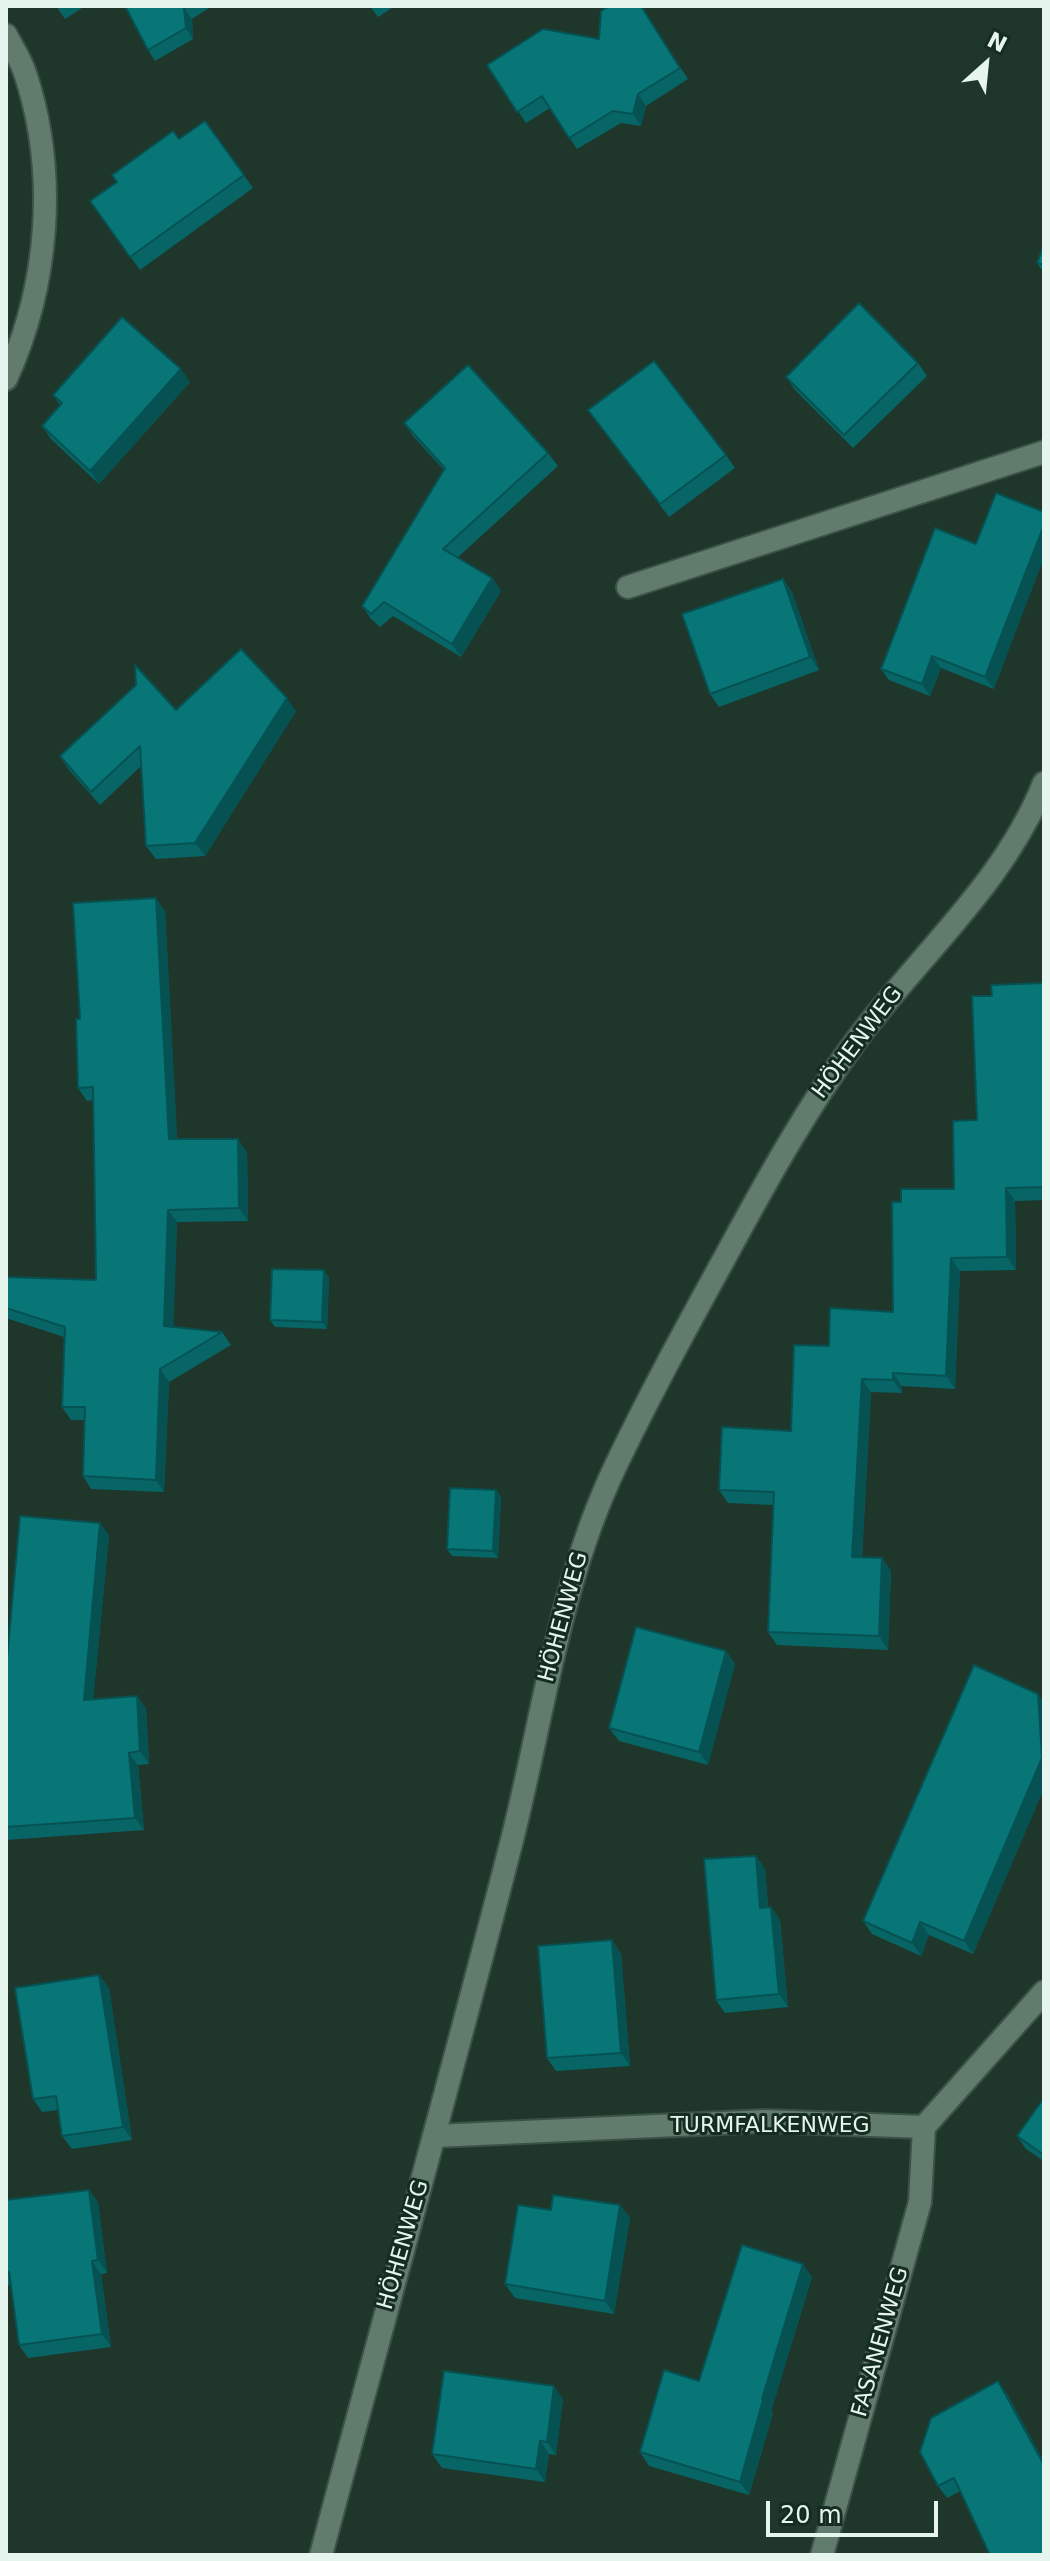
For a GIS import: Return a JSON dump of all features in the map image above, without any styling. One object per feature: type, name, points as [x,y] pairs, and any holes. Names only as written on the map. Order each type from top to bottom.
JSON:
[{"type":"street","points":[[6,35],[24,71],[35,113],[45,197],[44,233],[34,298],[18,352],[6,379]]},
{"type":"street","points":[[628,587],[1044,452]]},
{"type":"street","name":"HÖHENWEG","points":[[321,2555],[514,1833],[560,1619],[597,1506],[700,1301],[811,1105],[858,1037],[989,881],[1037,801],[1044,783]]},
{"type":"street","points":[[924,2127],[1044,1992]]},
{"type":"street","name":"TURMFALKENWEG","points":[[435,2136],[765,2121],[924,2127]]},
{"type":"street","name":"FASANENWEG","points":[[822,2555],[920,2202],[924,2127]]},
{"type":"building","points":[[125,6],[188,6],[184,8],[186,28],[148,50]]},
{"type":"building","points":[[610,6],[641,6],[680,68],[638,94],[633,114],[613,111],[569,138],[542,96],[517,112],[487,65],[543,29],[599,39],[601,11]]},
{"type":"building","points":[[205,121],[244,175],[130,257],[90,201],[117,182],[112,175],[173,131],[179,139]]},
{"type":"building","points":[[1044,245],[1044,265],[1037,263]]},
{"type":"building","points":[[859,303],[918,363],[844,435],[786,377]]},
{"type":"building","points":[[122,317],[181,369],[90,471],[42,426],[62,403],[53,395]]},
{"type":"building","points":[[654,361],[726,455],[660,504],[588,410]]},
{"type":"building","points":[[468,365],[548,453],[443,549],[492,578],[452,644],[384,602],[371,614],[362,606],[445,468],[404,423]]},
{"type":"building","points":[[996,493],[1044,512],[1044,525],[985,677],[932,656],[922,684],[881,669],[935,528],[976,544]]},
{"type":"building","points":[[783,579],[810,657],[710,694],[682,614]]},
{"type":"building","points":[[241,649],[287,698],[195,843],[146,846],[140,746],[91,792],[60,756],[136,685],[135,665],[176,710]]},
{"type":"building","points":[[156,898],[169,1139],[238,1139],[239,1208],[168,1210],[164,1326],[222,1332],[160,1369],[156,1480],[83,1476],[85,1407],[62,1407],[65,1327],[6,1308],[6,1277],[96,1280],[93,1087],[78,1088],[76,1019],[80,1019],[73,903]]},
{"type":"building","points":[[1044,983],[1044,1187],[1006,1188],[1007,1257],[951,1258],[946,1376],[893,1373],[893,1380],[862,1379],[852,1557],[882,1558],[879,1636],[768,1632],[774,1492],[719,1490],[722,1427],[791,1431],[794,1345],[829,1346],[830,1308],[893,1312],[892,1202],[901,1202],[901,1189],[954,1189],[953,1121],[977,1120],[972,996],[992,996],[991,985]]},
{"type":"building","points":[[272,1269],[324,1270],[322,1322],[270,1320]]},
{"type":"building","points":[[450,1488],[496,1490],[493,1551],[447,1549]]},
{"type":"building","points":[[20,1516],[100,1523],[84,1700],[137,1696],[140,1751],[129,1753],[135,1818],[6,1827],[6,1670]]},
{"type":"building","points":[[636,1627],[726,1651],[699,1752],[609,1728]]},
{"type":"building","points":[[974,1665],[1038,1694],[1042,1758],[964,1941],[920,1922],[912,1943],[863,1921]]},
{"type":"building","points":[[756,1856],[760,1908],[771,1907],[779,1994],[716,2000],[704,1859]]},
{"type":"building","points":[[612,1940],[621,2053],[547,2058],[538,1946]]},
{"type":"building","points":[[99,1975],[123,2127],[62,2136],[56,2096],[33,2099],[15,1988]]},
{"type":"building","points":[[1044,2098],[1044,2155],[1017,2136]]},
{"type":"building","points":[[89,2190],[98,2260],[92,2261],[102,2334],[19,2345],[9,2272],[6,2272],[6,2200]]},
{"type":"building","points":[[553,2195],[620,2205],[605,2301],[505,2284],[518,2205],[551,2210]]},
{"type":"building","points":[[742,2245],[803,2264],[740,2482],[640,2452],[664,2370],[699,2381]]},
{"type":"building","points":[[444,2371],[554,2386],[547,2442],[540,2441],[536,2469],[432,2454]]},
{"type":"building","points":[[998,2381],[1044,2465],[1044,2555],[990,2555],[954,2478],[938,2486],[920,2452],[931,2418]]}]
